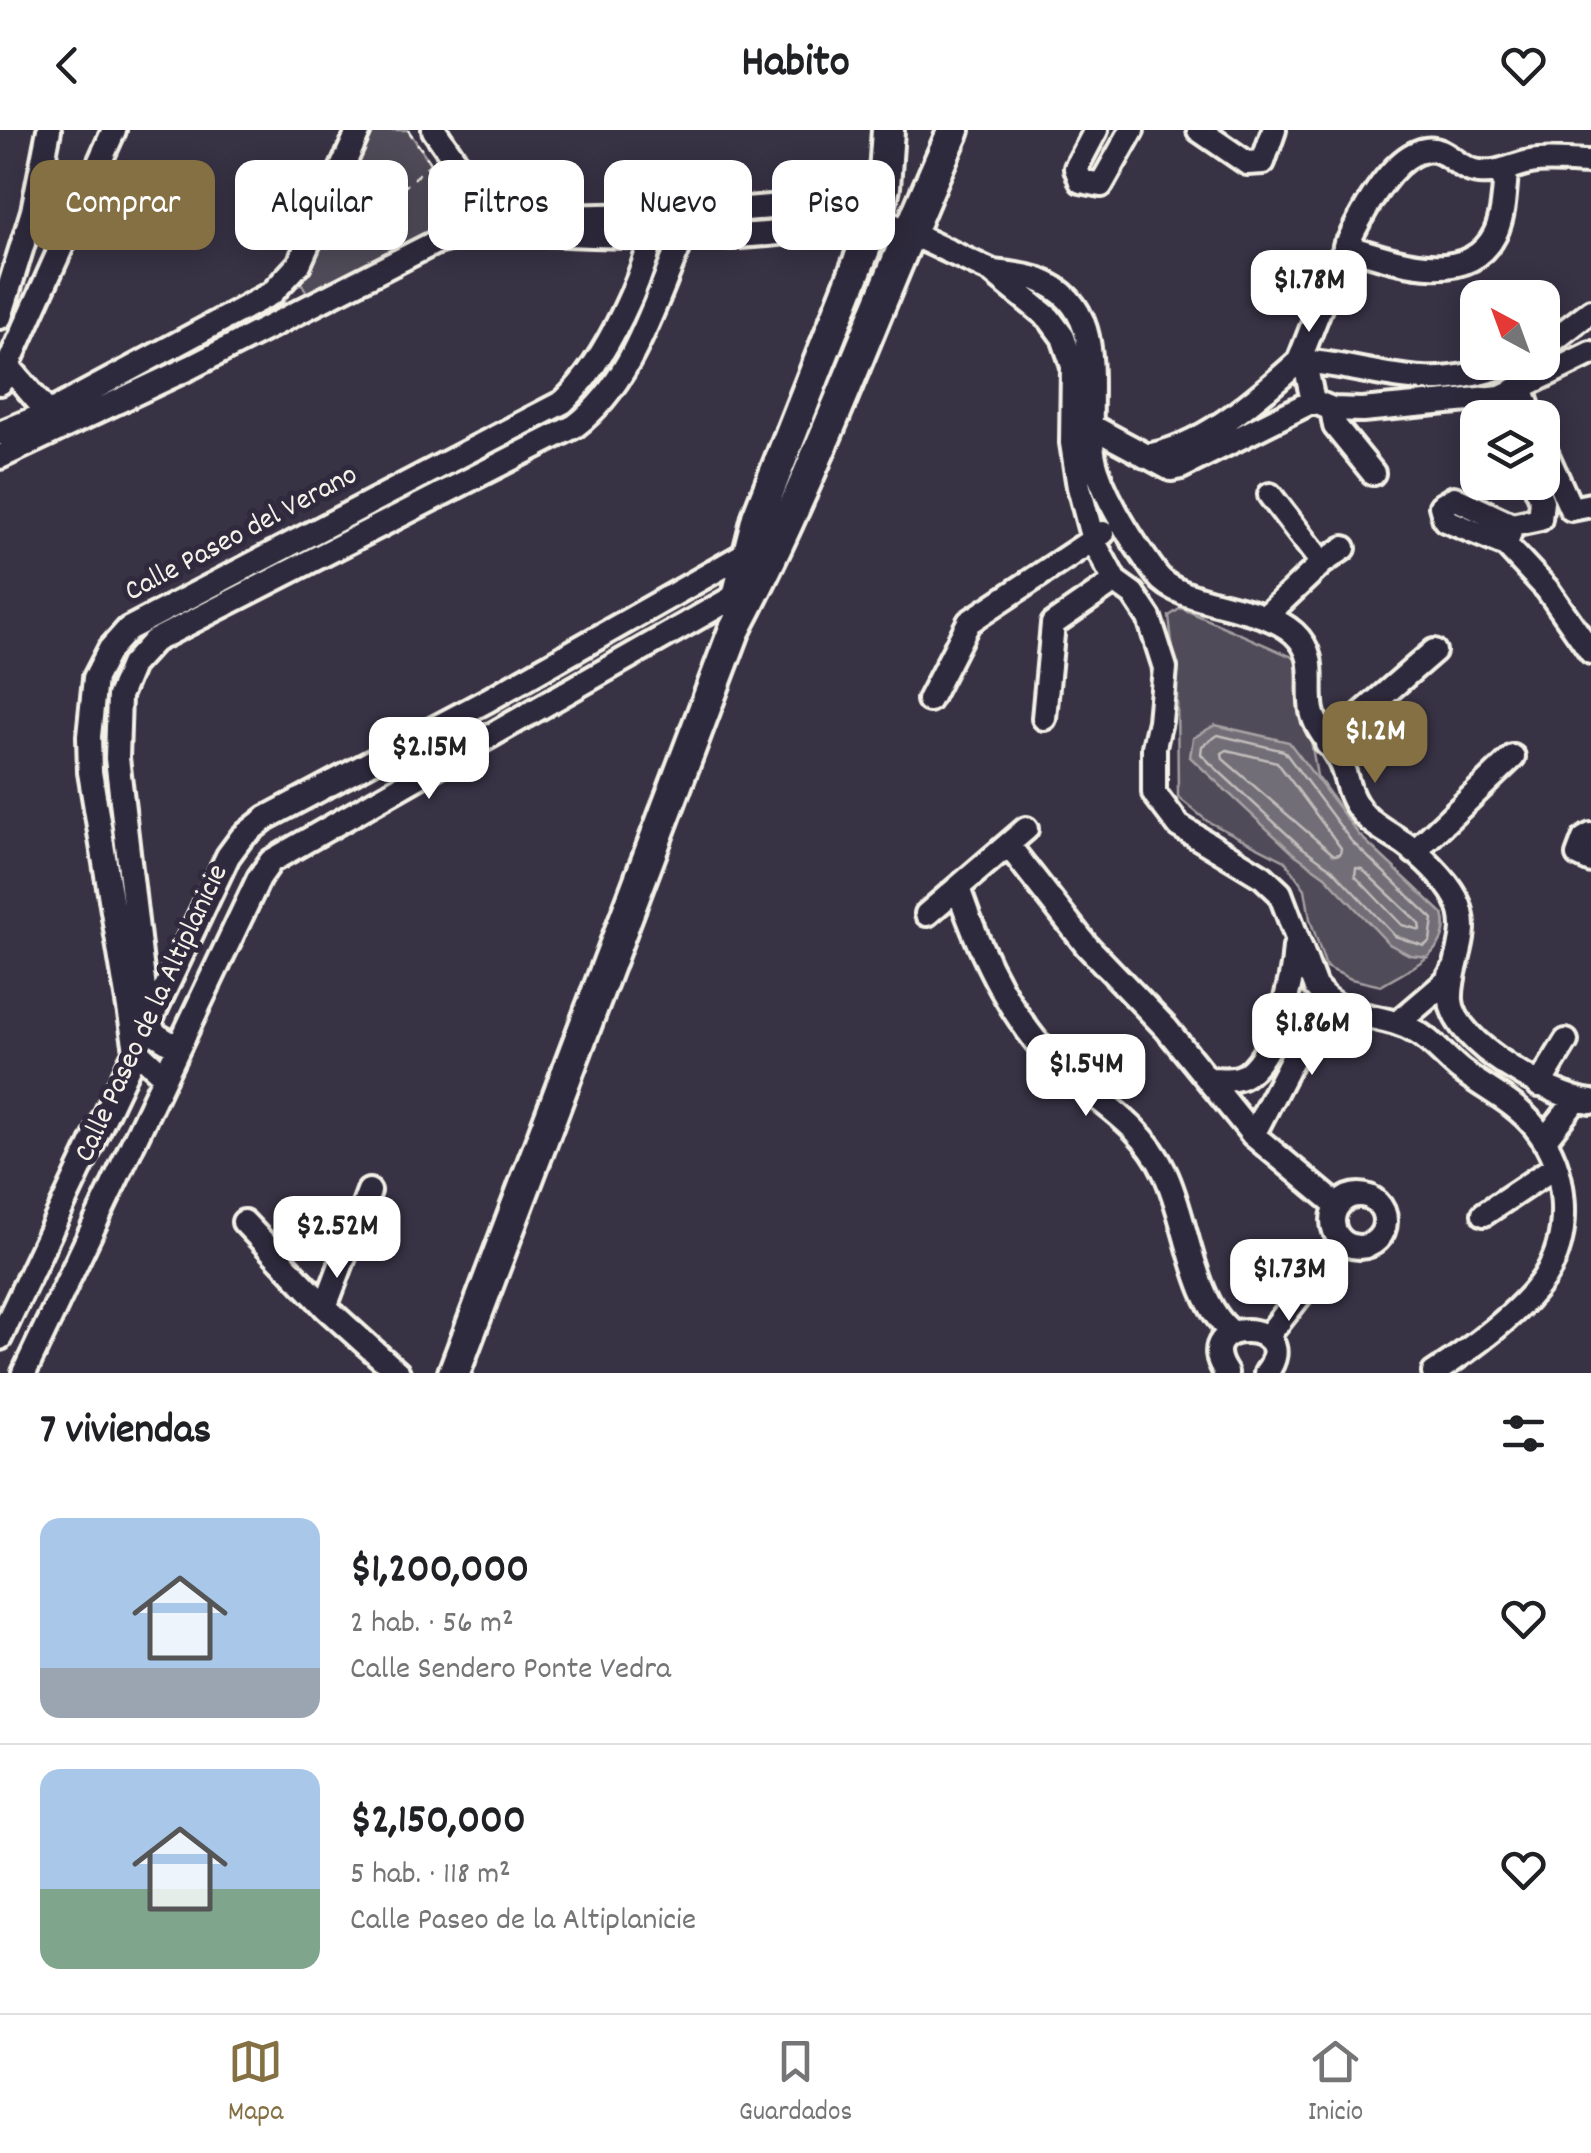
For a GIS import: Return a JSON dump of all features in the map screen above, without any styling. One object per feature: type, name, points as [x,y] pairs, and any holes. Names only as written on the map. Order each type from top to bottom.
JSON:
[{"type":"main road","points":[[886,160],[888,130]]},
{"type":"main road","points":[[454,1373],[748,589],[782,534],[908,230],[954,130]]},
{"type":"main road","points":[[748,589],[747,551],[864,250]]},
{"type":"street","points":[[0,317],[33,211],[49,130]]},
{"type":"street","points":[[48,413],[4,375],[114,130]]},
{"type":"street","points":[[0,433],[48,413],[272,294],[299,264],[359,130]]},
{"type":"street","points":[[417,130],[438,160]]},
{"type":"street","points":[[434,130],[486,205],[515,218],[604,223]]},
{"type":"street","points":[[1096,130],[1076,168],[1081,181],[1101,186],[1132,130]]},
{"type":"street","points":[[1198,130],[1247,163],[1263,162],[1274,130]]},
{"type":"street","points":[[1146,456],[1165,454],[1200,435],[1263,393],[1299,361],[1346,246],[1384,181],[1416,141],[1429,149],[1447,141],[1462,168],[1506,172],[1530,162],[1591,162]]},
{"type":"street","points":[[1346,246],[1407,265],[1457,263],[1481,253],[1494,235],[1502,212],[1506,172]]},
{"type":"street","points":[[895,224],[991,271],[1049,318],[1064,337],[1097,470],[1160,580],[1216,603],[1267,615],[1306,646],[1312,659],[1312,713],[1340,760],[1359,810],[1414,852],[1454,894],[1462,912],[1463,952],[1451,994],[1455,1019],[1466,1034],[1539,1084],[1584,1101],[1544,1141]]},
{"type":"street","points":[[0,457],[191,367],[428,246]]},
{"type":"street","name":"Calle Paseo del Verano","points":[[136,1050],[90,761],[95,678],[110,649],[128,629],[563,402],[586,380],[604,354],[645,250]]},
{"type":"street","name":"Calle Paseo del Verano","points":[[148,1024],[117,758],[119,696],[132,666],[154,641],[575,426],[598,408],[618,384],[678,250]]},
{"type":"street","points":[[1560,334],[1591,311]]},
{"type":"street","points":[[178,345],[191,367]]},
{"type":"street","points":[[1513,400],[1591,354]]},
{"type":"street","points":[[1299,361],[1333,362],[1424,380],[1460,376]]},
{"type":"street","points":[[1299,361],[1335,426],[1373,473]]},
{"type":"street","points":[[1082,420],[1171,469],[1322,405],[1362,410],[1460,405]]},
{"type":"street","points":[[1082,420],[1078,487],[1093,540],[1149,618],[1165,668],[1154,747],[1154,793],[1179,826],[1263,877],[1280,893],[1290,911],[1295,939],[1324,998],[1352,1014],[1398,1022],[1422,1035],[1461,1071],[1518,1109],[1544,1141],[1556,1166],[1564,1200],[1560,1240],[1544,1277],[1445,1369]]},
{"type":"street","points":[[461,455],[473,476]]},
{"type":"street","points":[[1560,484],[1571,508],[1591,506]]},
{"type":"street","points":[[1270,495],[1322,562]]},
{"type":"street","points":[[1542,500],[1540,518],[1509,535],[1591,653]]},
{"type":"street","points":[[929,700],[970,622],[1122,519]]},
{"type":"street","points":[[321,528],[334,549]]},
{"type":"street","name":"Calle Paseo de la Altiplanicie","points":[[0,1338],[228,856],[242,837],[266,818],[488,700],[782,534]]},
{"type":"street","points":[[1267,615],[1322,562],[1344,548]]},
{"type":"street","points":[[1044,718],[1053,624],[1124,587],[1144,594],[1160,580]]},
{"type":"street","name":"Calle Paseo de la Altiplanicie","points":[[24,1373],[259,878],[271,861],[748,589]]},
{"type":"street","points":[[1327,744],[1434,651]]},
{"type":"street","points":[[488,700],[504,730]]},
{"type":"street","points":[[1414,852],[1513,757]]},
{"type":"street","points":[[90,761],[117,758]]},
{"type":"street","points":[[927,914],[1026,830]]},
{"type":"street","points":[[1591,835],[1584,838],[1578,855],[1591,861]]},
{"type":"street","points":[[1008,846],[1087,946],[1210,1078],[1253,1134],[1338,1206]]},
{"type":"street","points":[[958,888],[972,930],[1030,1030],[1068,1075],[1136,1128],[1164,1171],[1208,1303],[1220,1323],[1232,1332]]},
{"type":"street","points":[[1210,1078],[1233,1080],[1246,1076],[1254,1067],[1285,1009],[1293,976],[1295,939]]},
{"type":"street","points":[[1398,1022],[1446,982],[1463,952]]},
{"type":"street","points":[[1253,1134],[1324,998]]},
{"type":"street","points":[[148,1024],[156,1035],[178,1048]]},
{"type":"street","points":[[1539,1084],[1566,1042]]},
{"type":"street","points":[[136,1050],[164,1076]]},
{"type":"street","points":[[1484,1214],[1556,1166]]},
{"type":"street","points":[[325,1308],[369,1191]]},
{"type":"street","points":[[1360,1195],[1372,1198],[1386,1218],[1377,1241],[1366,1247],[1342,1242],[1334,1231],[1333,1218],[1338,1206],[1360,1195]]},
{"type":"street","points":[[244,1222],[325,1308],[398,1373]]},
{"type":"street","points":[[1267,1337],[1342,1242]]},
{"type":"street","points":[[15,1305],[49,1321]]},
{"type":"street","points":[[1226,1373],[1219,1363],[1220,1346],[1232,1332],[1250,1328],[1267,1337],[1274,1350],[1272,1365],[1266,1373]]},
{"type":"path","points":[[408,130],[429,160]]},
{"type":"path","points":[[408,184],[428,166]]},
{"type":"shaded area","points":[[367,130],[408,130],[428,160],[428,234],[408,243],[408,160],[354,160]]},
{"type":"shaded area","points":[[314,250],[395,250],[307,293],[300,281]]},
{"type":"shaded area","points":[[1181,608],[1297,659],[1317,776],[1359,835],[1443,914],[1442,939],[1415,966],[1381,986],[1351,979],[1326,967],[1305,889],[1285,861],[1207,821],[1178,797],[1177,688],[1169,616]]},
{"type":"water","points":[[1215,725],[1289,742],[1359,835],[1443,914],[1442,937],[1428,957],[1410,955],[1389,944],[1325,876],[1293,853],[1190,757],[1193,738]]}]
